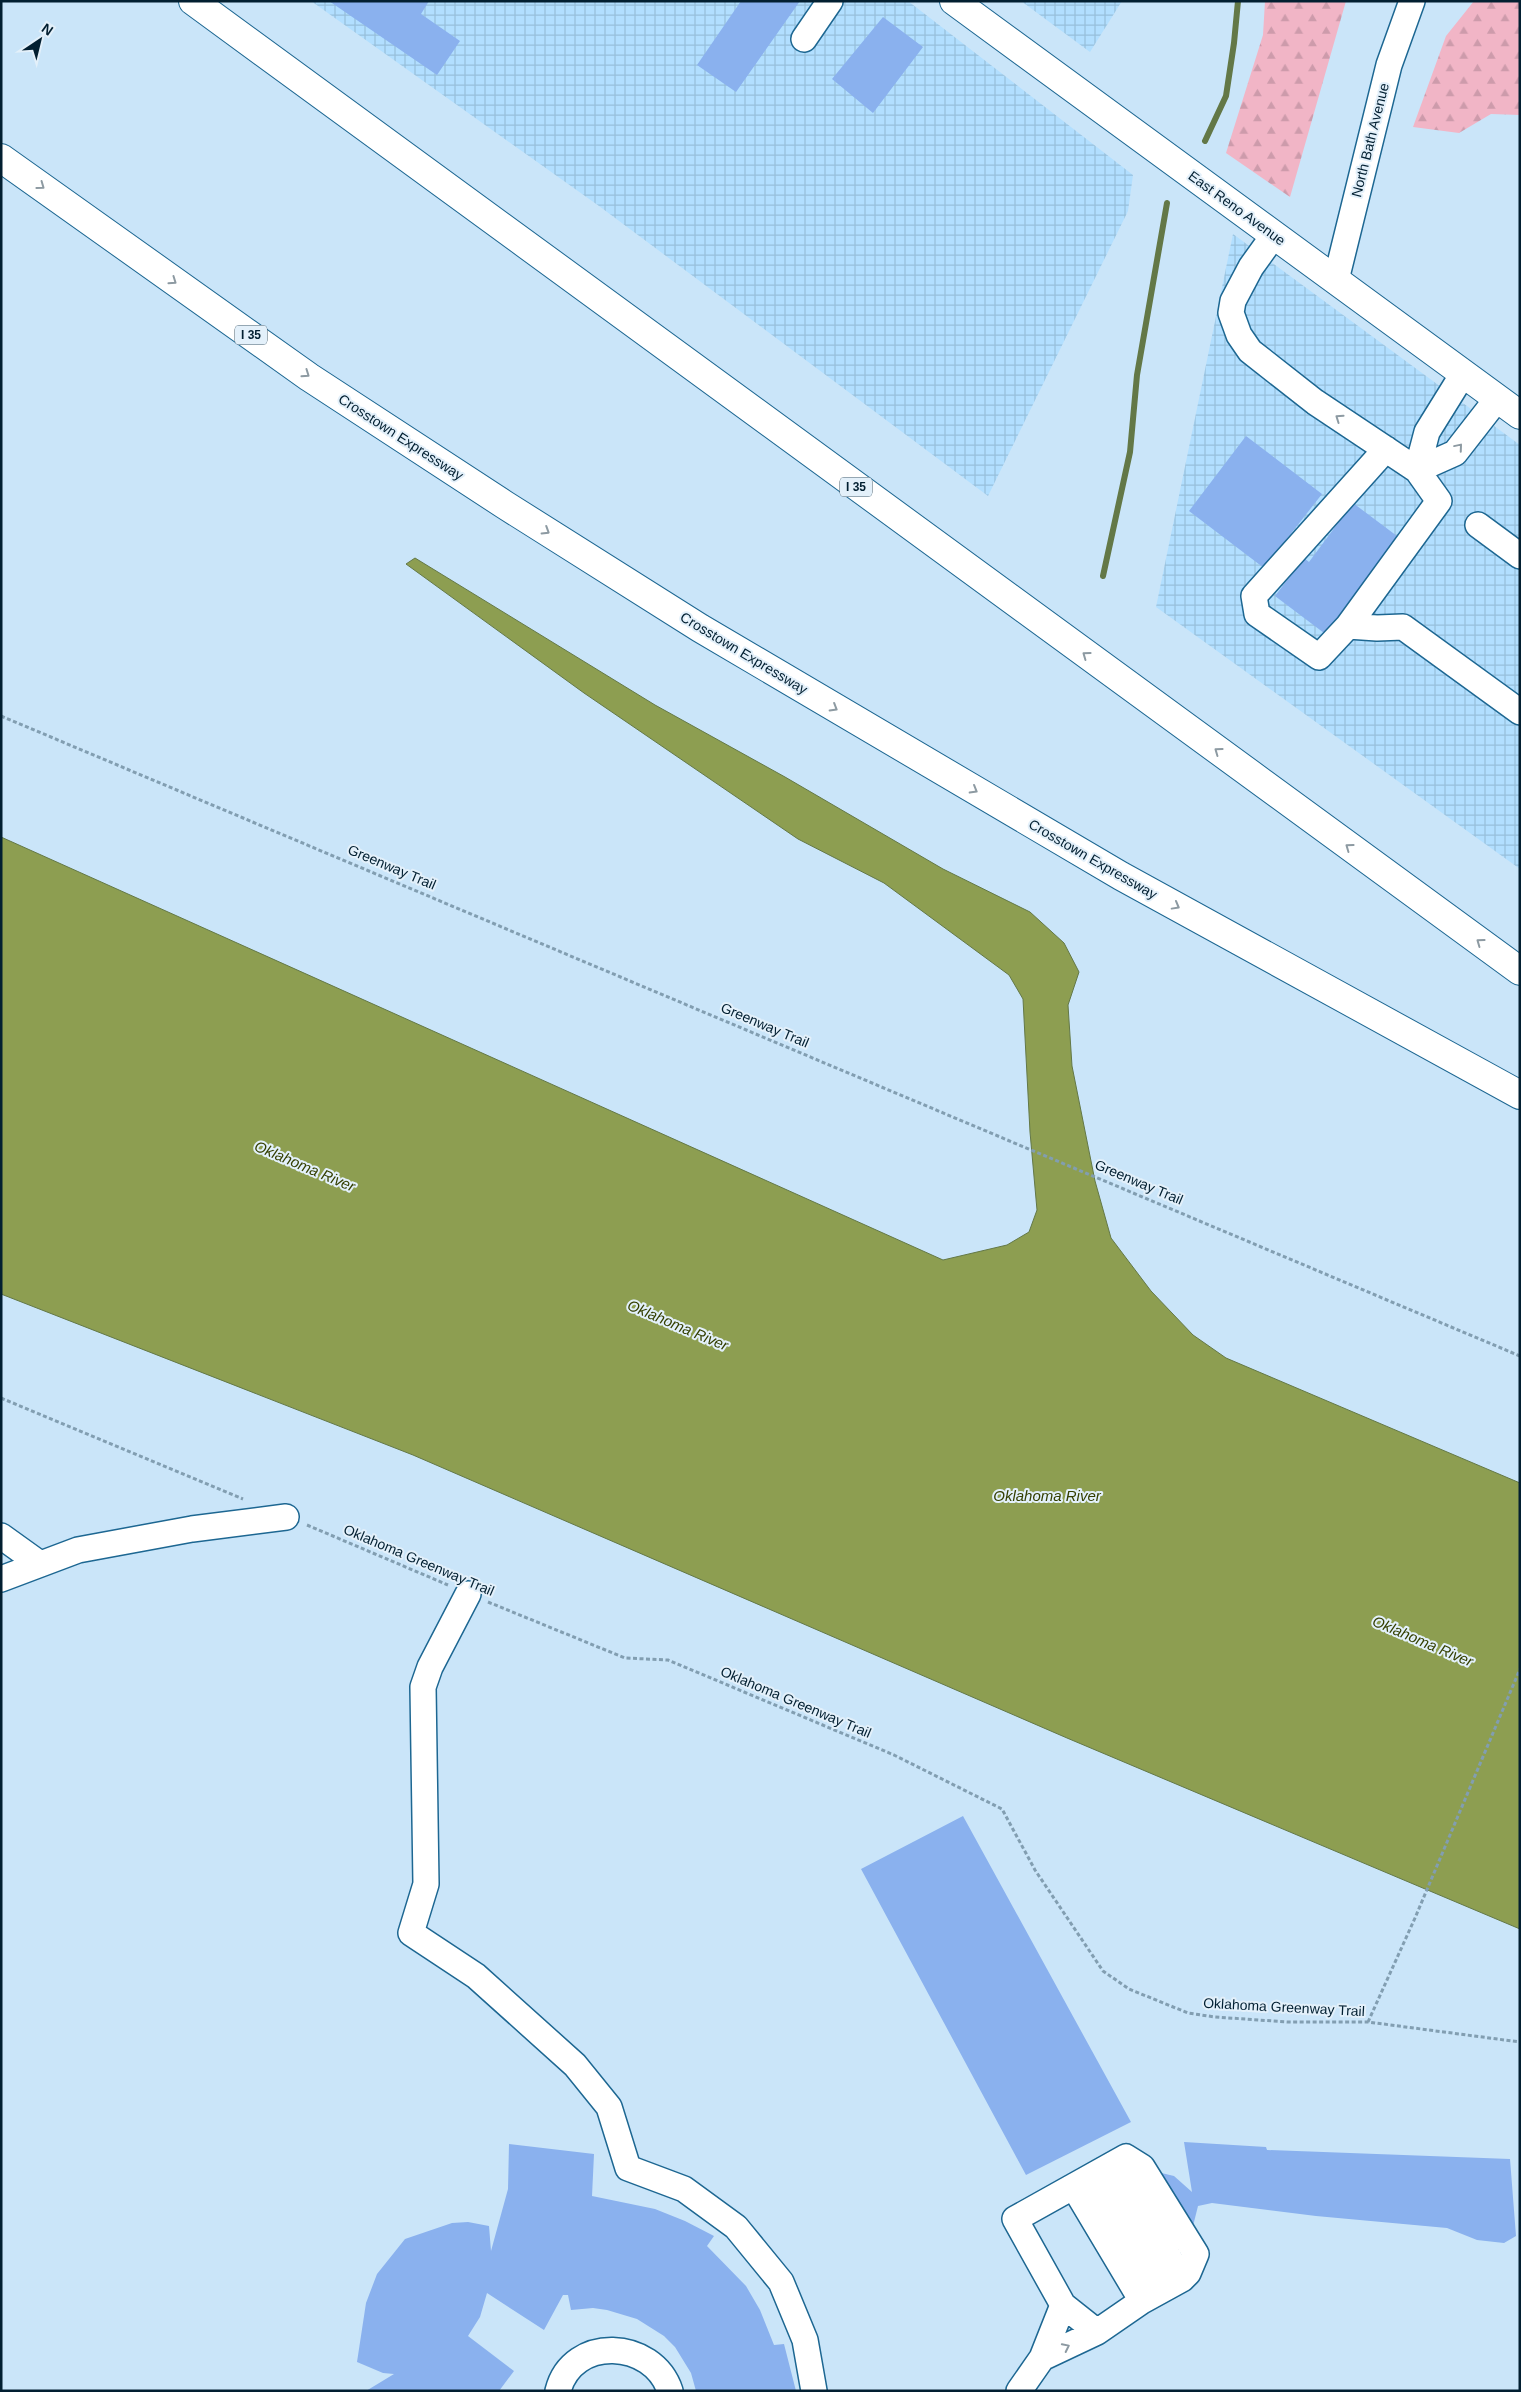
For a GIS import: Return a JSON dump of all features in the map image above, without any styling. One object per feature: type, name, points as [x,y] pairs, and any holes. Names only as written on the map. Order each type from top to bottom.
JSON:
[{"type":"main road","name":"I 35","points":[[192,1],[1520,971]]},
{"type":"main road","name":"East Reno Avenue","points":[[954,1],[1520,415]]},
{"type":"main road","name":"Crosstown Expressway","points":[[1,158],[309,377],[505,506],[700,628],[1121,876],[1520,1095]]},
{"type":"street","points":[[804,39],[830,1]]},
{"type":"street","name":"North Bath Avenue","points":[[1336,280],[1389,65],[1412,1]]},
{"type":"street","points":[[1274,236],[1250,267],[1233,301],[1231,313],[1239,335],[1250,351],[1315,402],[1417,470],[1440,501],[1348,626],[1319,657],[1257,614],[1254,596],[1382,448]]},
{"type":"street","points":[[1417,470],[1427,432],[1463,374]]},
{"type":"street","points":[[1417,470],[1455,453],[1497,399]]},
{"type":"street","points":[[1478,525],[1520,556]]},
{"type":"street","points":[[1348,626],[1403,627],[1520,712]]},
{"type":"street","points":[[1,1579],[78,1550],[192,1529],[286,1517]]},
{"type":"street","points":[[1,1536],[40,1564]]},
{"type":"street","points":[[468,1594],[430,1667],[423,1687],[426,1884],[411,1933],[476,1976],[575,2065],[609,2107],[628,2168],[684,2189],[736,2227],[781,2282],[805,2340],[814,2391]]},
{"type":"street","points":[[1042,2358],[1097,2332],[1162,2290],[1188,2272],[1196,2254],[1142,2168],[1126,2157],[1015,2219],[1063,2305],[1097,2332]]},
{"type":"street","points":[[1094,2176],[1162,2290]]},
{"type":"street","points":[[1019,2391],[1042,2358],[1063,2305]]},
{"type":"street","points":[[558,2391],[571,2368],[587,2356],[606,2350],[626,2350],[644,2358],[660,2371],[670,2391]]},
{"type":"path","name":"Greenway Trail","points":[[1,716],[1520,1356]]},
{"type":"path","points":[[1,1398],[249,1501]]},
{"type":"path","name":"Oklahoma Greenway Trail","points":[[286,1517],[625,1658],[668,1660],[894,1755],[1002,1809],[1035,1870],[1103,1971],[1129,1989],[1188,2013],[1215,2018],[1288,2022],[1368,2022],[1520,2042]]},
{"type":"path","points":[[1368,2022],[1415,1918],[1520,1669]]},
{"type":"shaded area","points":[[311,1],[908,1],[1133,175],[1128,211],[988,496],[599,206]]},
{"type":"shaded area","points":[[1021,1],[1122,1],[1090,52]]},
{"type":"shaded area","points":[[1233,234],[1520,445],[1520,869],[1156,607]]},
{"type":"green space","points":[[1265,1],[1346,1],[1290,197],[1226,153],[1263,35]]},
{"type":"green space","points":[[1474,1],[1520,1],[1520,115],[1491,114],[1459,133],[1413,127],[1446,36]]},
{"type":"water","name":"Oklahoma River","points":[[415,558],[655,705],[785,777],[943,869],[1030,912],[1064,943],[1079,972],[1068,1005],[1072,1066],[1095,1181],[1111,1238],[1151,1291],[1193,1335],[1226,1358],[1520,1483],[1520,1929],[1067,1738],[413,1455],[1,1294],[1,837],[943,1260],[1007,1245],[1029,1232],[1037,1210],[1030,1132],[1023,999],[1009,975],[884,883],[798,839],[584,693],[406,564]]},
{"type":"building","points":[[329,1],[429,1],[421,14],[460,41],[437,75]]},
{"type":"building","points":[[741,1],[800,1],[736,92],[697,65]]},
{"type":"building","points":[[883,17],[923,47],[873,113],[832,79]]},
{"type":"building","points":[[1246,436],[1322,494],[1264,568],[1189,511]]},
{"type":"building","points":[[1353,503],[1401,539],[1328,636],[1275,596],[1304,558],[1309,562]]},
{"type":"building","points":[[963,1816],[1131,2122],[1026,2175],[861,1869]]},
{"type":"building","points":[[1184,2142],[1266,2147],[1267,2150],[1510,2159],[1516,2236],[1504,2243],[1477,2240],[1447,2228],[1316,2216],[1212,2203],[1198,2206],[1192,2230],[1153,2171],[1174,2176],[1192,2192]]},
{"type":"building","points":[[509,2144],[594,2154],[592,2196],[655,2209],[685,2221],[714,2236],[707,2246],[746,2286],[760,2310],[774,2345],[784,2344],[796,2391],[696,2391],[691,2373],[675,2347],[664,2336],[637,2319],[593,2308],[571,2310],[568,2295],[563,2295],[544,2330],[487,2293],[480,2317],[468,2336],[514,2371],[499,2391],[366,2391],[394,2374],[383,2373],[357,2362],[366,2303],[377,2274],[405,2239],[452,2223],[468,2222],[489,2226],[491,2251],[508,2189]]},
{"type":"waterway","points":[[1205,141],[1226,96],[1238,1]]},
{"type":"waterway","points":[[1103,576],[1130,452],[1137,375],[1167,203]]}]
